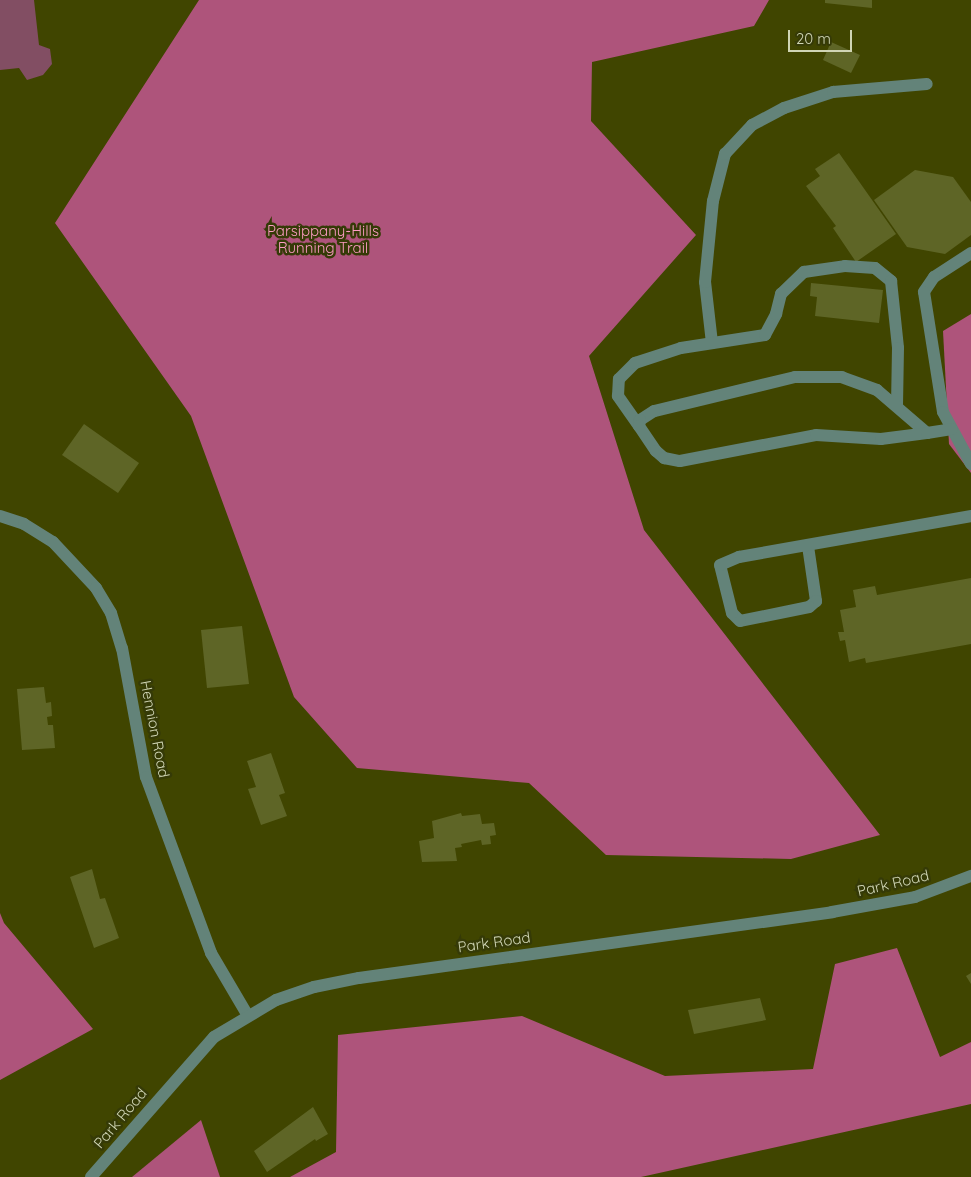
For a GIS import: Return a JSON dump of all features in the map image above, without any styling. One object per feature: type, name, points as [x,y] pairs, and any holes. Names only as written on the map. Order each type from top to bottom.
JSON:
[{"type":"street","points":[[712,343],[705,282],[713,201],[725,154],[752,124],[784,108],[833,92],[926,84]]},
{"type":"street","points":[[971,253],[934,277],[924,292],[934,366],[943,412],[971,464]]},
{"type":"street","points":[[897,405],[898,348],[892,281],[875,268],[845,266],[804,272],[782,294],[776,314],[764,335],[681,348],[635,363],[619,379],[618,396],[656,451],[664,458],[680,461],[816,435],[881,439],[952,429]]},
{"type":"street","points":[[639,426],[640,420],[654,411],[795,377],[842,377],[877,390],[927,432]]},
{"type":"street","name":"Hennion Road","points":[[0,516],[24,524],[53,542],[96,588],[111,613],[122,648],[146,777],[211,954],[247,1014]]},
{"type":"street","points":[[808,546],[816,601],[809,607],[740,621],[732,613],[720,565],[739,557],[971,516]]},
{"type":"street","name":"Park Road","points":[[91,1177],[214,1037],[247,1014],[276,1000],[314,987],[359,978],[832,912],[915,897],[971,876]]},
{"type":"shaded area","points":[[0,0],[34,0],[39,45],[50,49],[52,64],[43,75],[27,80],[19,68],[0,70]]},
{"type":"green space","name":"Parsippany-Hills Running Trail","points":[[199,0],[769,0],[754,26],[592,62],[591,121],[696,235],[589,356],[644,530],[880,835],[791,859],[606,855],[529,783],[357,768],[294,697],[191,416],[55,223]]},
{"type":"green space","points":[[971,314],[971,473],[949,444],[943,331]]},
{"type":"green space","points":[[0,913],[4,923],[93,1029],[0,1080]]},
{"type":"green space","points":[[897,948],[940,1057],[971,1042],[971,1104],[641,1177],[290,1177],[336,1152],[338,1035],[522,1016],[665,1076],[813,1069],[835,964]]},
{"type":"green space","points":[[201,1120],[220,1177],[132,1177]]},
{"type":"building","points":[[825,0],[872,0],[872,8],[825,3]]},
{"type":"building","points":[[831,42],[860,55],[851,73],[823,60]]},
{"type":"building","points":[[839,153],[896,234],[856,262],[833,228],[836,226],[806,186],[820,176],[815,169]]},
{"type":"building","points":[[915,170],[953,177],[971,202],[971,235],[945,254],[907,247],[874,200]]},
{"type":"building","points":[[811,283],[883,290],[879,323],[815,316],[817,297],[810,296]]},
{"type":"building","points":[[84,424],[139,463],[118,493],[62,455]]},
{"type":"building","points":[[971,578],[971,644],[866,663],[865,658],[849,662],[845,640],[840,641],[838,632],[844,632],[840,610],[856,607],[853,590],[875,586],[877,595]]},
{"type":"building","points":[[242,626],[249,684],[207,688],[201,630]]},
{"type":"building","points":[[44,687],[46,703],[51,702],[52,716],[47,717],[48,725],[53,725],[55,748],[22,750],[17,689]]},
{"type":"building","points":[[271,753],[285,793],[279,795],[287,816],[261,825],[248,789],[256,787],[247,761]]},
{"type":"building","points":[[461,813],[462,816],[480,814],[482,824],[494,823],[496,835],[490,836],[491,844],[482,845],[481,840],[461,844],[462,847],[455,848],[457,861],[422,862],[419,841],[434,838],[432,821]]},
{"type":"building","points":[[92,869],[100,899],[105,898],[119,938],[94,948],[70,877]]},
{"type":"building","points":[[971,973],[971,984],[966,976]]},
{"type":"building","points":[[760,998],[766,1020],[694,1034],[688,1010]]},
{"type":"building","points":[[313,1107],[328,1134],[316,1141],[315,1139],[267,1172],[254,1151]]}]
